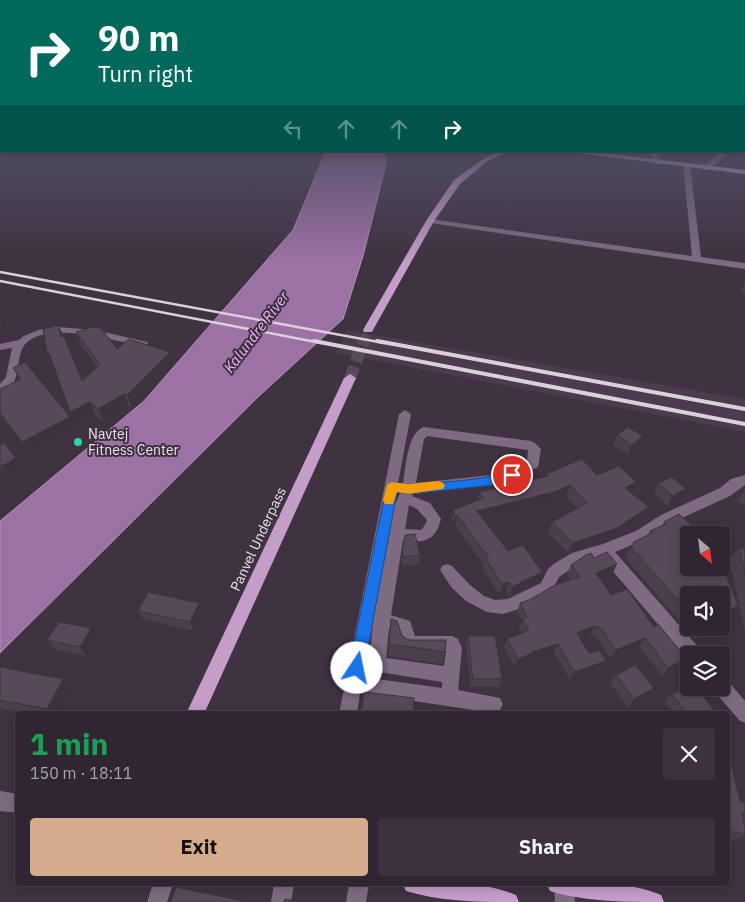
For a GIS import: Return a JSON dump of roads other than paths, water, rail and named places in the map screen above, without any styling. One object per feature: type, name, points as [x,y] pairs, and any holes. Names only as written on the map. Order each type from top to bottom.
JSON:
[{"type":"main road","points":[[368,330],[430,221],[463,177]]},
{"type":"main road","name":"Panvel Underpass","points":[[196,711],[350,378]]},
{"type":"main road","points":[[424,886],[509,902]]},
{"type":"main road","points":[[562,890],[654,902]]},
{"type":"street","points":[[687,177],[697,259]]},
{"type":"street","points":[[430,221],[745,266]]},
{"type":"street","points":[[0,347],[20,344],[42,331],[64,328],[124,339],[156,348]]},
{"type":"street","points":[[0,392],[11,378],[17,348],[20,344]]},
{"type":"street","points":[[405,414],[392,487],[374,619],[377,661],[379,665],[452,675]]},
{"type":"street","points":[[349,711],[354,684],[374,619],[396,534],[418,437],[424,430],[531,446],[535,449],[534,464],[503,479],[406,494]]},
{"type":"street","points":[[402,435],[418,437]]},
{"type":"street","points":[[448,570],[455,581],[474,598],[491,606],[505,606],[546,588],[553,574],[560,567],[577,557],[605,550],[641,535],[666,519],[725,492],[736,483],[745,480]]},
{"type":"street","points":[[392,487],[422,503],[434,520],[432,531],[428,534],[419,536],[396,534]]},
{"type":"street","points":[[605,550],[686,646]]},
{"type":"street","points":[[374,619],[404,626],[409,643],[452,644],[454,648],[449,698]]},
{"type":"street","points":[[354,684],[494,704]]},
{"type":"street","points":[[730,696],[745,714]]},
{"type":"street","points":[[0,801],[15,804]]},
{"type":"street","points":[[157,902],[162,886]]},
{"type":"street","points":[[281,902],[284,886]]},
{"type":"street","points":[[356,902],[359,886]]},
{"type":"water","name":"Kalundre River","points":[[315,177],[383,177],[363,256],[343,319],[258,397],[0,653],[0,521],[144,401],[293,230]]},
{"type":"tunnel","points":[[363,343],[368,330]]},
{"type":"tunnel","points":[[350,378],[364,341]]},
{"type":"railway","points":[[0,272],[384,343]]},
{"type":"railway","points":[[0,281],[321,343]]},
{"type":"railway","points":[[314,341],[745,424]]},
{"type":"railway","points":[[377,341],[745,409]]},
{"type":"place","name":"Navtej Fitness Center","points":[[78,442]]}]
